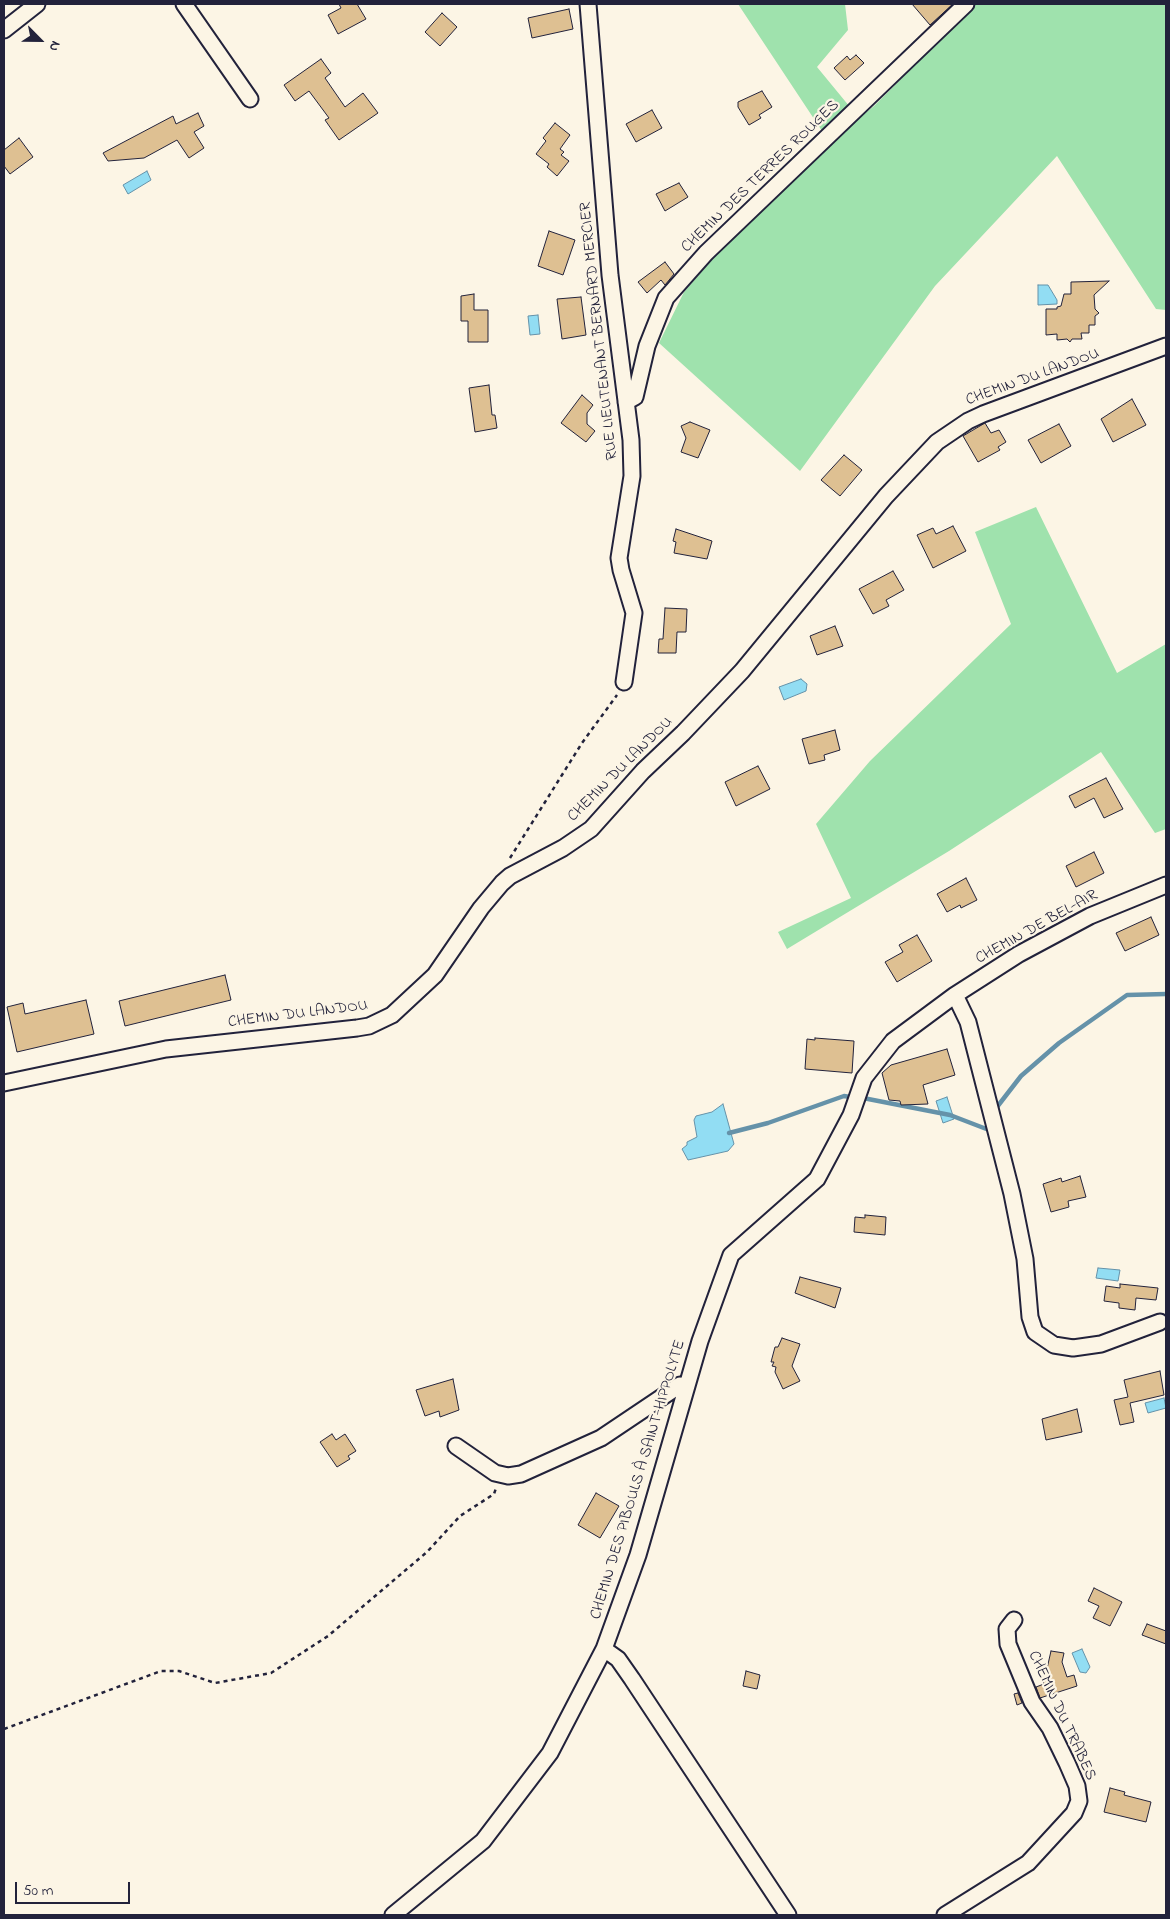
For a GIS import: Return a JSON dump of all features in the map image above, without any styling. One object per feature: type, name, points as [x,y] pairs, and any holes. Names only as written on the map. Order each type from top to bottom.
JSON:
[{"type":"street","points":[[4,30],[36,4]]},
{"type":"street","points":[[184,4],[250,99]]},
{"type":"street","name":"RUE LIEUTENANT BERNARD MERCIER","points":[[588,4],[610,275],[631,440],[632,476],[620,558],[621,570],[633,606],[634,620],[624,682]]},
{"type":"street","name":"CHEMIN DES TERRES ROUGES","points":[[626,402],[635,397],[647,346],[666,298],[706,253],[966,4]]},
{"type":"street","name":"CHEMIN DU LANDOU","points":[[4,1084],[166,1049],[357,1028],[380,1022],[402,1007],[435,976],[481,908],[510,876],[563,848],[591,829],[602,818],[643,771],[683,733],[742,670],[886,496],[937,442],[968,421],[983,414],[1166,346]]},
{"type":"street","name":"CHEMIN DE BEL-AIR","points":[[893,1041],[955,995],[1019,954],[1090,916],[1166,885]]},
{"type":"street","points":[[955,995],[968,1022],[1012,1194],[1025,1259],[1030,1317],[1035,1332],[1054,1345],[1073,1348],[1111,1341],[1160,1322]]},
{"type":"street","name":"CHEMIN DES PIBOULS À SAINT-HIPPOLYTE","points":[[393,1915],[483,1841],[550,1753],[604,1649],[638,1555],[685,1387],[731,1255],[817,1179],[851,1115],[864,1078],[893,1041]]},
{"type":"street","points":[[456,1446],[482,1465],[501,1475],[522,1474],[611,1433],[680,1386],[685,1387]]},
{"type":"street","name":"CHEMIN DU TRABES","points":[[945,1915],[1028,1863],[1044,1848],[1078,1807],[1078,1793],[1073,1778],[1050,1728],[1032,1702],[1008,1644],[1007,1629],[1014,1620]]},
{"type":"street","points":[[604,1649],[618,1659],[788,1915]]},
{"type":"path","points":[[510,876],[507,865],[511,856],[577,751],[624,682]]},
{"type":"path","points":[[4,1729],[161,1671],[179,1671],[214,1683],[271,1673],[328,1636],[427,1552],[460,1516],[494,1494],[501,1475]]},
{"type":"green space","points":[[738,4],[845,4],[848,30],[817,67],[859,118],[874,106],[976,4],[1166,4],[1166,310],[1156,309],[1057,156],[935,286],[800,471],[659,343],[684,292],[822,131]]},
{"type":"green space","points":[[1036,507],[1117,673],[1166,644],[1166,829],[1155,833],[1101,752],[949,851],[787,949],[778,932],[851,898],[816,824],[870,761],[1011,624],[975,532]]},
{"type":"water","points":[[147,171],[151,180],[128,194],[123,185]]},
{"type":"water","points":[[1038,285],[1048,285],[1057,300],[1057,304],[1038,305]]},
{"type":"water","points":[[538,315],[540,334],[530,335],[528,316]]},
{"type":"water","points":[[801,679],[807,684],[806,691],[784,700],[779,687]]},
{"type":"water","points":[[947,1097],[954,1119],[943,1123],[936,1101]]},
{"type":"water","points":[[723,1104],[734,1144],[728,1151],[688,1160],[682,1149],[687,1145],[687,1142],[697,1137],[694,1120],[696,1116],[712,1112]]},
{"type":"water","points":[[1098,1268],[1120,1270],[1118,1281],[1096,1278]]},
{"type":"water","points":[[1164,1398],[1166,1408],[1148,1413],[1145,1403]]},
{"type":"water","points":[[1082,1649],[1090,1667],[1086,1673],[1080,1672],[1072,1653]]},
{"type":"building","points":[[339,4],[357,4],[366,19],[338,34],[328,15],[341,8]]},
{"type":"building","points":[[912,4],[953,4],[930,25]]},
{"type":"building","points":[[569,9],[573,29],[532,38],[528,18]]},
{"type":"building","points":[[442,13],[457,27],[440,46],[425,32]]},
{"type":"building","points":[[856,55],[864,63],[845,80],[834,68],[847,56],[850,60]]},
{"type":"building","points":[[321,59],[331,73],[325,78],[345,107],[363,93],[378,113],[339,140],[325,120],[329,118],[309,91],[295,101],[284,85]]},
{"type":"building","points":[[762,91],[772,107],[759,115],[761,118],[749,125],[738,107],[738,102]]},
{"type":"building","points":[[652,110],[662,128],[636,142],[626,124]]},
{"type":"building","points":[[198,113],[204,126],[194,132],[204,148],[189,158],[177,140],[144,158],[108,161],[103,153],[173,116],[176,124]]},
{"type":"building","points":[[555,123],[570,135],[560,149],[564,152],[561,155],[569,161],[557,176],[547,167],[549,164],[536,154],[546,141],[543,138]]},
{"type":"building","points":[[19,138],[33,157],[10,174],[4,166],[4,150]]},
{"type":"building","points":[[679,183],[688,197],[665,211],[656,194]]},
{"type":"building","points":[[549,231],[575,240],[563,275],[538,266]]},
{"type":"building","points":[[665,262],[674,274],[665,285],[661,280],[647,293],[638,282]]},
{"type":"building","points":[[1109,281],[1094,295],[1095,309],[1099,313],[1095,316],[1095,325],[1089,325],[1089,333],[1081,333],[1082,339],[1072,339],[1070,342],[1067,339],[1057,340],[1057,334],[1046,335],[1046,309],[1057,309],[1057,307],[1061,306],[1064,294],[1071,294],[1071,282]]},
{"type":"building","points":[[474,294],[474,310],[488,310],[488,342],[468,342],[468,321],[461,321],[461,296]]},
{"type":"building","points":[[581,297],[586,335],[562,339],[557,299]]},
{"type":"building","points":[[489,385],[492,415],[495,415],[497,428],[475,432],[469,388]]},
{"type":"building","points":[[582,395],[593,405],[587,413],[587,424],[595,431],[586,442],[561,423]]},
{"type":"building","points":[[1132,399],[1146,425],[1113,442],[1101,419]]},
{"type":"building","points":[[690,422],[710,430],[698,458],[681,452],[686,438],[681,426]]},
{"type":"building","points":[[985,423],[991,433],[999,430],[1006,442],[998,447],[1000,450],[978,462],[963,436]]},
{"type":"building","points":[[1059,424],[1071,446],[1041,463],[1028,440]]},
{"type":"building","points":[[844,455],[862,470],[840,496],[821,480]]},
{"type":"building","points":[[953,526],[966,551],[933,568],[917,535],[933,528],[936,534]]},
{"type":"building","points":[[676,529],[712,541],[707,559],[674,553],[676,542],[673,541]]},
{"type":"building","points":[[893,571],[904,590],[886,600],[889,606],[873,614],[859,589]]},
{"type":"building","points":[[665,608],[687,609],[686,632],[677,632],[676,653],[658,653],[659,639],[663,639]]},
{"type":"building","points":[[835,626],[843,646],[817,655],[810,636]]},
{"type":"building","points":[[835,730],[840,750],[824,755],[825,760],[809,764],[802,739]]},
{"type":"building","points":[[758,766],[770,789],[736,806],[725,782]]},
{"type":"building","points":[[1106,778],[1123,809],[1104,818],[1094,798],[1075,808],[1069,796]]},
{"type":"building","points":[[1094,852],[1104,873],[1076,887],[1066,866]]},
{"type":"building","points":[[966,878],[977,900],[961,908],[960,905],[947,912],[937,894]]},
{"type":"building","points":[[1151,917],[1159,935],[1125,951],[1116,933]]},
{"type":"building","points":[[917,935],[932,961],[897,982],[885,962],[903,952],[899,945]]},
{"type":"building","points":[[225,975],[231,1000],[125,1026],[119,1001]]},
{"type":"building","points":[[86,1000],[94,1034],[17,1052],[7,1007],[23,1003],[25,1014]]},
{"type":"building","points":[[815,1038],[854,1041],[852,1073],[805,1069],[807,1039],[815,1040]]},
{"type":"building","points":[[947,1049],[955,1075],[923,1085],[928,1104],[901,1105],[900,1101],[889,1100],[882,1073],[891,1065]]},
{"type":"building","points":[[1080,1176],[1086,1197],[1068,1201],[1069,1207],[1051,1212],[1043,1184],[1061,1178],[1062,1182]]},
{"type":"building","points":[[865,1215],[886,1217],[885,1235],[854,1232],[855,1217],[865,1218]]},
{"type":"building","points":[[800,1277],[841,1288],[835,1308],[795,1293]]},
{"type":"building","points":[[1120,1284],[1158,1288],[1156,1300],[1136,1298],[1135,1310],[1119,1308],[1119,1303],[1104,1301],[1106,1286],[1120,1288]]},
{"type":"building","points":[[782,1338],[800,1344],[792,1366],[800,1381],[783,1389],[775,1372],[776,1367],[772,1366],[774,1362],[771,1362],[775,1347],[778,1347]]},
{"type":"building","points":[[1160,1371],[1164,1395],[1130,1403],[1134,1422],[1120,1425],[1114,1400],[1128,1397],[1124,1380]]},
{"type":"building","points":[[453,1379],[459,1410],[440,1417],[439,1411],[425,1416],[416,1390]]},
{"type":"building","points":[[1077,1409],[1082,1432],[1046,1440],[1042,1419]]},
{"type":"building","points":[[332,1434],[336,1440],[345,1434],[356,1451],[348,1456],[350,1459],[337,1467],[320,1442]]},
{"type":"building","points":[[596,1493],[619,1506],[600,1538],[578,1525]]},
{"type":"building","points":[[1094,1588],[1122,1602],[1110,1626],[1093,1618],[1099,1606],[1088,1601]]},
{"type":"building","points":[[1147,1624],[1166,1631],[1166,1644],[1142,1635]]},
{"type":"building","points":[[1051,1651],[1064,1653],[1062,1662],[1067,1677],[1074,1675],[1077,1686],[1040,1698],[1036,1687],[1044,1684],[1041,1675],[1046,1673]]},
{"type":"building","points":[[746,1671],[760,1675],[757,1689],[743,1686]]},
{"type":"building","points":[[1018,1693],[1022,1703],[1017,1705],[1014,1694]]},
{"type":"building","points":[[1110,1788],[1125,1792],[1124,1795],[1151,1802],[1146,1822],[1104,1812]]},
{"type":"waterway","points":[[997,1107],[1021,1076],[1059,1043],[1127,995],[1166,994]]},
{"type":"waterway","points":[[729,1133],[768,1123],[844,1096],[850,1097]]},
{"type":"waterway","points":[[863,1098],[950,1115],[989,1130]]}]
